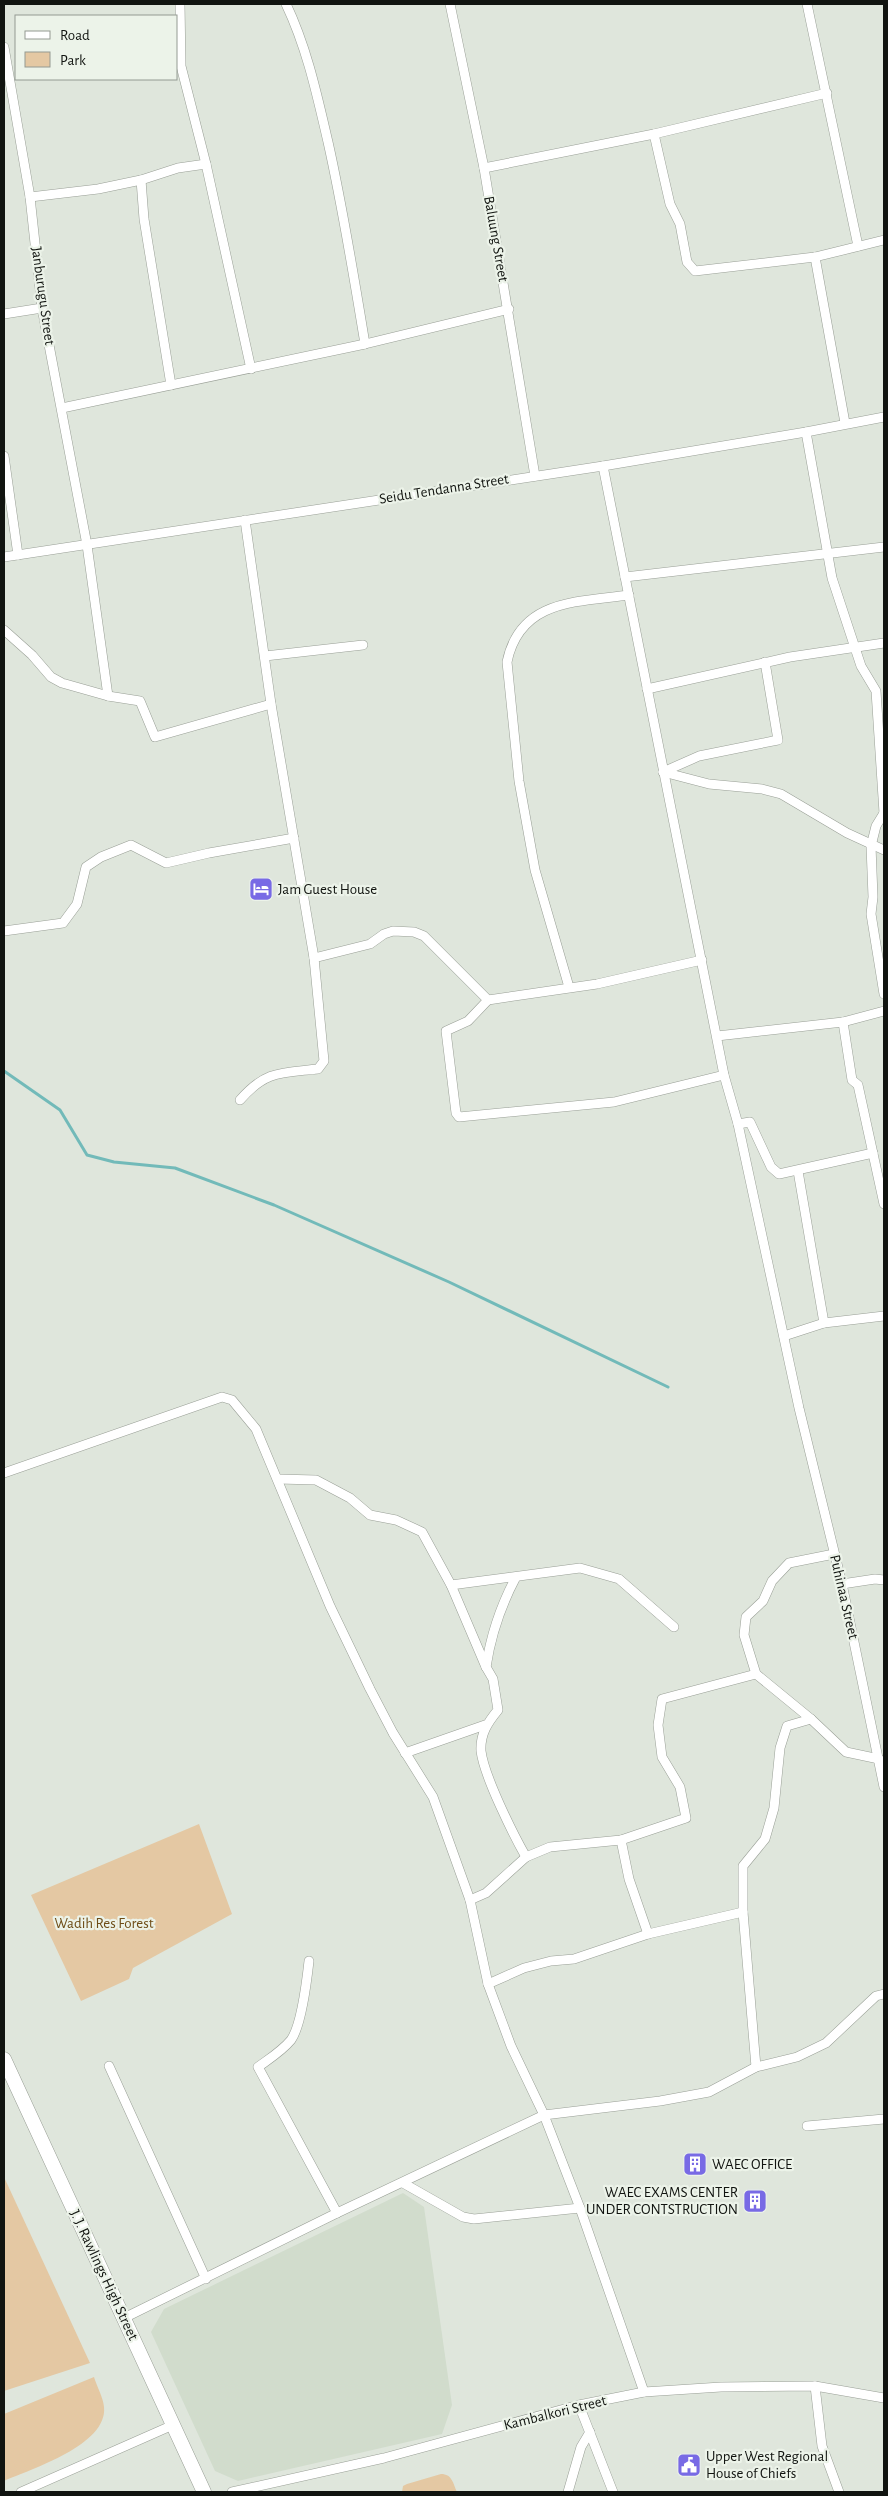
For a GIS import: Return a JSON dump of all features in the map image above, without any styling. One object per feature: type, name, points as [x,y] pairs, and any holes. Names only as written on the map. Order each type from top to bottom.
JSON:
[{"type":"main road","name":"J. J. Rawlings High Street","points":[[4,2059],[204,2492]]},
{"type":"street","points":[[180,4],[178,66],[206,164],[251,369]]},
{"type":"street","points":[[286,4],[305,50],[315,86],[349,245],[365,344]]},
{"type":"street","name":"Baluung Street","points":[[450,4],[484,168],[509,309],[535,476]]},
{"type":"street","points":[[807,4],[858,246]]},
{"type":"street","name":"Janburugu Street","points":[[4,46],[12,68],[30,197],[42,308],[87,545],[108,696]]},
{"type":"street","points":[[484,168],[654,134],[827,93]]},
{"type":"street","points":[[654,134],[670,204],[680,224],[687,262],[695,271],[815,257],[884,240]]},
{"type":"street","points":[[30,197],[98,189],[141,180],[178,168],[206,164]]},
{"type":"street","points":[[141,180],[144,219],[171,385]]},
{"type":"street","points":[[815,257],[845,423]]},
{"type":"street","points":[[4,314],[42,308]]},
{"type":"street","points":[[62,408],[365,344],[509,309]]},
{"type":"street","name":"Seidu Tendanna Street","points":[[4,557],[603,466],[884,417]]},
{"type":"street","points":[[806,432],[832,578],[861,666],[876,691],[884,813],[876,826],[871,846],[872,914],[884,994]]},
{"type":"street","points":[[4,456],[18,555]]},
{"type":"street","name":"Puhinaa Street","points":[[603,466],[724,1075],[738,1124],[799,1408],[842,1584],[884,1787]]},
{"type":"street","points":[[240,1100],[253,1084],[273,1074],[318,1069],[324,1061],[314,958],[271,704],[245,520]]},
{"type":"street","points":[[625,577],[827,556],[884,547]]},
{"type":"street","points":[[570,987],[535,870],[520,781],[508,662],[510,646],[525,624],[554,605],[629,595]]},
{"type":"street","points":[[4,630],[32,655],[51,677],[62,683],[108,696],[140,701],[155,737],[271,704]]},
{"type":"street","points":[[647,689],[765,662],[884,643]]},
{"type":"street","points":[[264,656],[363,645]]},
{"type":"street","points":[[663,772],[699,756],[778,740],[765,662]]},
{"type":"street","points":[[663,772],[709,784],[762,789],[781,794],[871,846],[884,850]]},
{"type":"street","points":[[4,931],[63,922],[77,904],[86,868],[100,857],[131,845],[166,863],[209,852],[294,838]]},
{"type":"street","points":[[314,958],[370,944],[384,934],[393,931],[414,932],[424,936],[488,1000]]},
{"type":"street","points":[[702,960],[597,984],[488,1000],[468,1021],[446,1031],[456,1113],[459,1117],[614,1102],[724,1075]]},
{"type":"street","points":[[717,1036],[843,1022],[884,1011]]},
{"type":"street","points":[[843,1022],[852,1080],[858,1085],[884,1204]]},
{"type":"street","points":[[738,1124],[750,1122],[770,1167],[778,1174],[873,1153]]},
{"type":"street","points":[[798,1171],[824,1323]]},
{"type":"street","points":[[784,1336],[824,1323],[884,1316]]},
{"type":"street","points":[[4,1473],[222,1397],[232,1400],[256,1429],[330,1606],[370,1689],[405,1753],[433,1797],[470,1900],[488,1984],[511,2046],[544,2115],[580,2208],[644,2392]]},
{"type":"street","points":[[278,1479],[316,1480],[350,1498],[370,1515],[396,1520],[422,1532],[451,1585],[493,1679],[498,1710],[485,1726],[481,1751],[514,1836],[526,1857]]},
{"type":"street","points":[[834,1554],[789,1563],[772,1581],[763,1601],[746,1617],[744,1635],[756,1674],[811,1719],[846,1752],[879,1759]]},
{"type":"street","points":[[451,1585],[488,1579],[516,1578],[580,1568],[619,1579],[674,1627]]},
{"type":"street","points":[[486,1667],[491,1633],[503,1602],[516,1578]]},
{"type":"street","points":[[842,1584],[875,1579],[884,1580]]},
{"type":"street","points":[[470,1900],[486,1893],[526,1857],[550,1847],[621,1840],[686,1818],[680,1787],[662,1757],[658,1725],[662,1699],[756,1674]]},
{"type":"street","points":[[756,2068],[743,1912],[743,1866],[765,1840],[774,1808],[780,1748],[787,1726],[811,1719]]},
{"type":"street","points":[[405,1753],[485,1726]]},
{"type":"street","points":[[621,1840],[629,1879],[648,1934]]},
{"type":"street","points":[[488,1984],[524,1968],[551,1960],[574,1959],[648,1934],[743,1912]]},
{"type":"street","points":[[309,1961],[298,2026],[291,2039],[258,2067],[337,2213]]},
{"type":"street","points":[[124,2318],[337,2213],[544,2115],[660,2102],[709,2092],[756,2068],[797,2057],[826,2043],[876,1996],[884,1994]]},
{"type":"street","points":[[109,2066],[206,2279]]},
{"type":"street","points":[[807,2126],[884,2119]]},
{"type":"street","points":[[403,2183],[463,2217],[474,2219],[580,2208]]},
{"type":"street","points":[[815,2386],[822,2446],[840,2492]]},
{"type":"street","name":"Kambalkori Street","points":[[232,2492],[384,2458],[579,2405],[644,2392],[815,2386],[884,2398]]},
{"type":"street","points":[[579,2405],[613,2492]]},
{"type":"street","points":[[21,2492],[173,2425]]},
{"type":"street","points":[[568,2492],[581,2447],[590,2432]]},
{"type":"shaded area","points":[[403,2193],[424,2207],[452,2405],[442,2434],[238,2481],[215,2471],[151,2332],[164,2309]]},
{"type":"green space","name":"Wadih Res Forest","points":[[199,1824],[232,1914],[133,1968],[129,1979],[81,2001],[31,1895]]},
{"type":"green space","points":[[4,2177],[90,2363],[4,2391]]},
{"type":"green space","points":[[94,2377],[104,2407],[102,2421],[94,2433],[66,2454],[4,2481],[4,2414]]},
{"type":"green space","points":[[441,2474],[450,2477],[457,2492],[402,2492],[403,2486],[407,2484]]},
{"type":"waterway","points":[[4,1071],[60,1110],[87,1155],[114,1162],[175,1168],[274,1205],[449,1282],[668,1387]]},
{"type":"place","name":"Jam Guest House","points":[[261,889]]},
{"type":"place","name":"WAEC OFFICE","points":[[695,2164]]},
{"type":"place","name":"WAEC EXAMS CENTER UNDER CONTSTRUCTION","points":[[755,2201]]},
{"type":"place","name":"Upper West Regional House of Chiefs","points":[[689,2465]]}]
